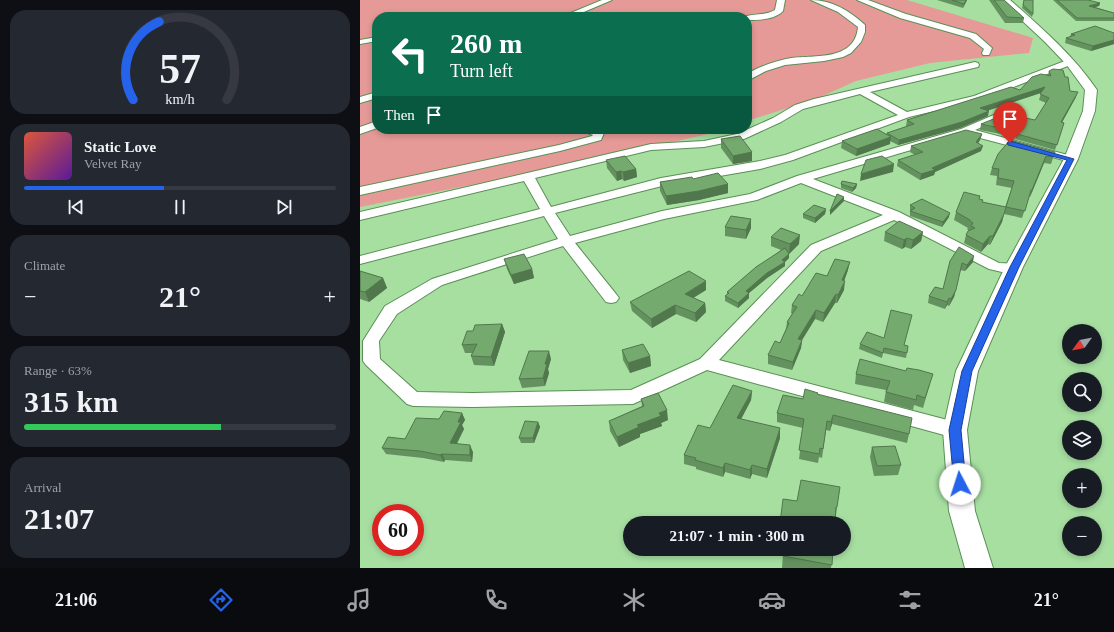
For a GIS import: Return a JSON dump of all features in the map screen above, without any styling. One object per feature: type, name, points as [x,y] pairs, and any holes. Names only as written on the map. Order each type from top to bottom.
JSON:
[{"type":"main road","points":[[979,568],[962,511],[955,430],[967,371],[1014,267],[1071,159],[1089,111],[1090,90],[1070,62],[1049,40],[1005,0]]},
{"type":"street","points":[[577,12],[608,0]]},
{"type":"street","points":[[752,18],[765,17],[779,11],[780,0]]},
{"type":"street","points":[[752,75],[759,70],[791,61],[839,57],[848,52],[856,44],[862,35],[862,27],[856,20],[825,3],[815,0]]},
{"type":"street","points":[[861,0],[903,16],[973,36],[988,48],[986,53]]},
{"type":"street","points":[[360,42],[372,40]]},
{"type":"street","points":[[360,260],[661,182],[760,165],[789,158],[906,115],[977,98],[1070,62]]},
{"type":"street","points":[[752,131],[777,120],[799,107],[975,65]]},
{"type":"street","points":[[861,91],[906,115]]},
{"type":"street","points":[[360,100],[372,96]]},
{"type":"street","points":[[894,215],[816,248],[706,363],[634,396],[473,400],[413,399],[372,361],[371,341],[391,310],[437,282],[566,241],[662,216],[752,197],[801,179],[965,131],[1014,110]]},
{"type":"street","points":[[360,131],[372,126]]},
{"type":"street","points":[[965,131],[1071,159]]},
{"type":"street","points":[[360,191],[560,148],[597,138],[599,134]]},
{"type":"street","points":[[360,216],[651,147],[704,144],[740,137],[747,134]]},
{"type":"street","points":[[528,177],[566,241],[611,298]]},
{"type":"street","points":[[801,179],[894,215],[994,266],[1002,268],[1014,267]]},
{"type":"street","points":[[706,363],[955,430]]},
{"type":"shaded area","points":[[360,0],[907,0],[1033,38],[1029,53],[930,63],[856,81],[816,99],[752,119],[752,12],[372,12],[372,134],[707,134],[566,166],[360,207]]},
{"type":"building","points":[[952,0],[966,0],[964,4]]},
{"type":"building","points":[[994,0],[1004,0],[1024,18],[1007,17]]},
{"type":"building","points":[[1024,0],[1033,0],[1033,14],[1023,5]]},
{"type":"building","points":[[1057,0],[1088,0],[1100,3],[1089,6],[1114,13],[1114,18],[1077,18]]},
{"type":"building","points":[[1095,26],[1114,33],[1114,40],[1093,46],[1066,38],[1075,35],[1071,34]]},
{"type":"building","points":[[1053,69],[1063,70],[1065,77],[1068,77],[1070,91],[1078,92],[1061,122],[1064,123],[1057,145],[1017,134],[1018,132],[981,124],[1006,114],[1035,120],[1049,98],[1040,94],[1045,87],[980,108],[989,111],[962,122],[899,140],[887,133],[914,124],[907,120],[1011,87],[1020,90],[1032,77],[1041,74],[1051,76],[1049,71]]},
{"type":"building","points":[[877,129],[891,137],[857,149],[842,141]]},
{"type":"building","points":[[966,130],[982,134],[976,142],[983,146],[932,168],[935,170],[921,174],[898,160],[923,152],[911,146]]},
{"type":"building","points":[[740,136],[752,152],[733,156],[721,139]]},
{"type":"building","points":[[1010,140],[1055,152],[1053,157],[1046,156],[1031,190],[1025,211],[1006,207],[1014,181],[998,178],[999,169],[992,168],[998,154]]},
{"type":"building","points":[[625,156],[636,169],[616,172],[606,160]]},
{"type":"building","points":[[882,156],[894,164],[861,174],[866,160]]},
{"type":"building","points":[[718,173],[728,184],[699,191],[666,196],[660,182],[692,177],[693,179]]},
{"type":"building","points":[[842,181],[857,184],[853,188],[841,184]]},
{"type":"building","points":[[964,192],[980,196],[979,199],[983,200],[982,202],[1006,207],[993,236],[990,236],[983,244],[966,235],[968,231],[975,228],[971,226],[973,223],[956,212]]},
{"type":"building","points":[[837,194],[844,197],[830,211]]},
{"type":"building","points":[[922,199],[950,213],[943,222],[910,211],[915,208],[910,205]]},
{"type":"building","points":[[814,205],[826,209],[815,218],[803,214]]},
{"type":"building","points":[[731,216],[751,219],[746,230],[725,227]]},
{"type":"building","points":[[899,221],[923,232],[913,240],[907,238],[904,240],[885,232]]},
{"type":"building","points":[[781,228],[800,235],[790,244],[771,237]]},
{"type":"building","points":[[959,247],[974,256],[967,265],[962,263],[956,290],[951,299],[949,298],[947,302],[929,296],[935,287],[943,289],[950,261]]},
{"type":"building","points":[[785,248],[789,254],[782,260],[785,262],[767,273],[746,291],[749,293],[738,303],[725,296],[729,293],[727,292],[756,267]]},
{"type":"building","points":[[524,254],[532,269],[511,275],[504,259]]},
{"type":"building","points":[[835,259],[850,262],[842,280],[845,281],[838,295],[836,294],[824,313],[816,310],[798,339],[802,340],[793,362],[768,355],[775,341],[780,343],[789,323],[787,322],[797,307],[792,305],[799,294],[802,296],[816,273],[827,276]]},
{"type":"building","points":[[360,271],[383,278],[365,292],[360,291]]},
{"type":"building","points":[[689,271],[706,281],[685,294],[705,303],[695,313],[675,305],[651,319],[630,302]]},
{"type":"building","points":[[891,310],[912,315],[904,345],[908,346],[907,353],[884,348],[883,353],[860,344],[867,332],[884,338]]},
{"type":"building","points":[[502,324],[491,357],[471,356],[477,344],[462,345],[467,331],[473,331],[475,325]]},
{"type":"building","points":[[643,344],[650,356],[628,363],[622,350]]},
{"type":"building","points":[[529,351],[549,351],[543,378],[519,379]]},
{"type":"building","points":[[860,359],[906,371],[907,368],[933,374],[925,398],[917,395],[916,400],[886,392],[890,381],[856,374]]},
{"type":"building","points":[[733,385],[752,391],[737,418],[780,428],[767,469],[752,465],[750,470],[725,463],[723,468],[695,460],[696,458],[684,455],[698,425],[710,428]]},
{"type":"building","points":[[805,389],[818,393],[817,394],[912,418],[909,434],[833,415],[831,422],[827,421],[823,449],[820,448],[819,454],[799,450],[804,419],[777,413],[783,395],[803,399]]},
{"type":"building","points":[[658,393],[667,410],[659,413],[661,416],[637,425],[639,427],[617,437],[609,421],[644,406],[641,399]]},
{"type":"building","points":[[444,411],[462,413],[458,422],[461,422],[450,443],[470,445],[470,455],[440,455],[420,451],[382,448],[388,437],[405,439],[416,418],[439,419]]},
{"type":"building","points":[[525,421],[538,422],[533,438],[519,438]]},
{"type":"building","points":[[895,446],[901,465],[877,466],[872,447]]},
{"type":"building","points":[[801,480],[840,487],[835,516],[781,516],[783,499],[797,501]]},
{"type":"building","points":[[783,556],[833,556],[832,565]]},
{"type":"route","points":[[960,484],[955,430],[967,371],[1014,267],[1071,159],[1010,143]]}]
